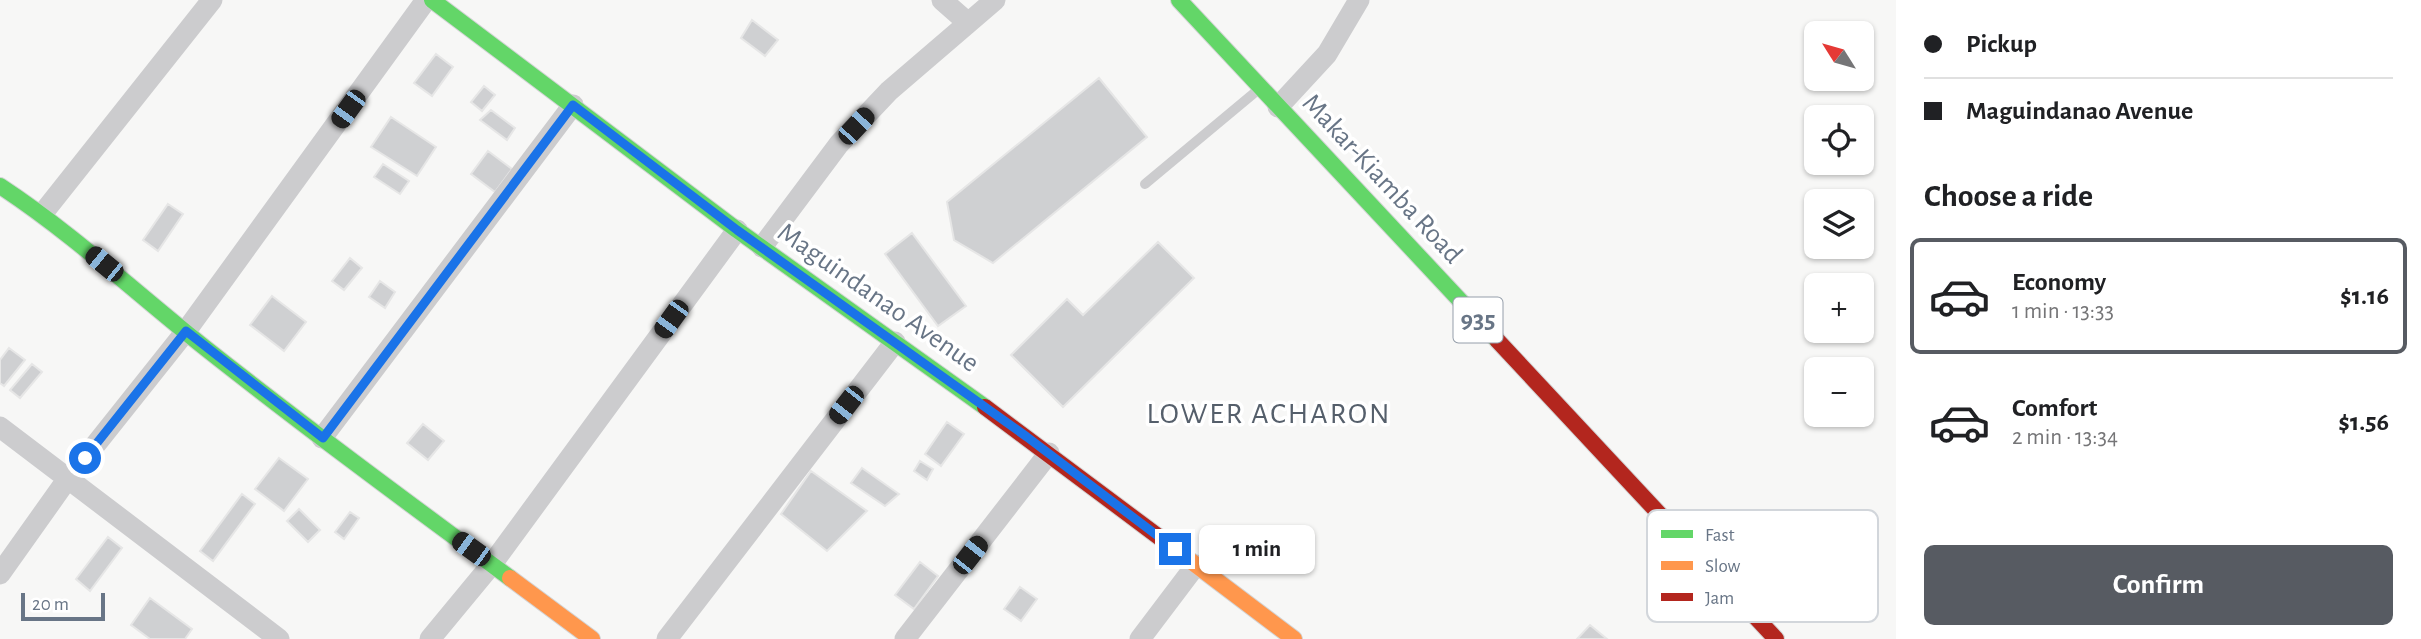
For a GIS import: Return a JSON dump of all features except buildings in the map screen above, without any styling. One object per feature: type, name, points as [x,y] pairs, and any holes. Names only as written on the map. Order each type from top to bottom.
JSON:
[{"type":"street","points":[[43,213],[212,0]]},
{"type":"street","points":[[0,574],[69,479],[186,331],[426,0]]},
{"type":"street","name":"Maguindanao Avenue","points":[[432,0],[737,230],[1049,453],[1294,639]]},
{"type":"street","points":[[942,0],[967,22]]},
{"type":"street","points":[[762,247],[839,144],[889,91],[995,0]]},
{"type":"street","name":"Makar-Kiamba Road","points":[[1179,0],[1655,510]]},
{"type":"street","points":[[1279,107],[1327,54],[1359,0]]},
{"type":"street","points":[[323,438],[573,105]]},
{"type":"street","points":[[0,186],[43,213],[186,331],[323,438],[592,639]]},
{"type":"street","points":[[430,639],[492,564],[737,230]]},
{"type":"street","points":[[667,639],[895,342]]},
{"type":"street","points":[[0,427],[279,639]]},
{"type":"street","points":[[905,639],[1049,453]]},
{"type":"street","points":[[1140,639],[1196,565]]},
{"type":"street","name":"Makar-Kiamba Road","points":[[1760,622],[1776,639]]},
{"type":"lane","points":[[1144,184],[1261,88]]},
{"type":"traffic: fast","points":[[432,0],[737,230],[985,407]]},
{"type":"traffic: fast","points":[[1179,0],[1497,340]]},
{"type":"traffic: fast","points":[[0,186],[79,244],[280,406],[510,578]]},
{"type":"traffic: slow","points":[[1175,549],[1294,639]]},
{"type":"traffic: slow","points":[[510,578],[592,639]]},
{"type":"traffic: jam","points":[[1497,340],[1656,510]]},
{"type":"traffic: jam","points":[[985,407],[1175,549]]},
{"type":"traffic: jam","points":[[1760,622],[1776,639]]},
{"type":"district","name":"LOWER ACHARON","points":[[1269,414]]},
{"type":"route","points":[[85,458],[186,331],[323,438],[573,105],[737,230],[1049,453],[1175,549]]}]
